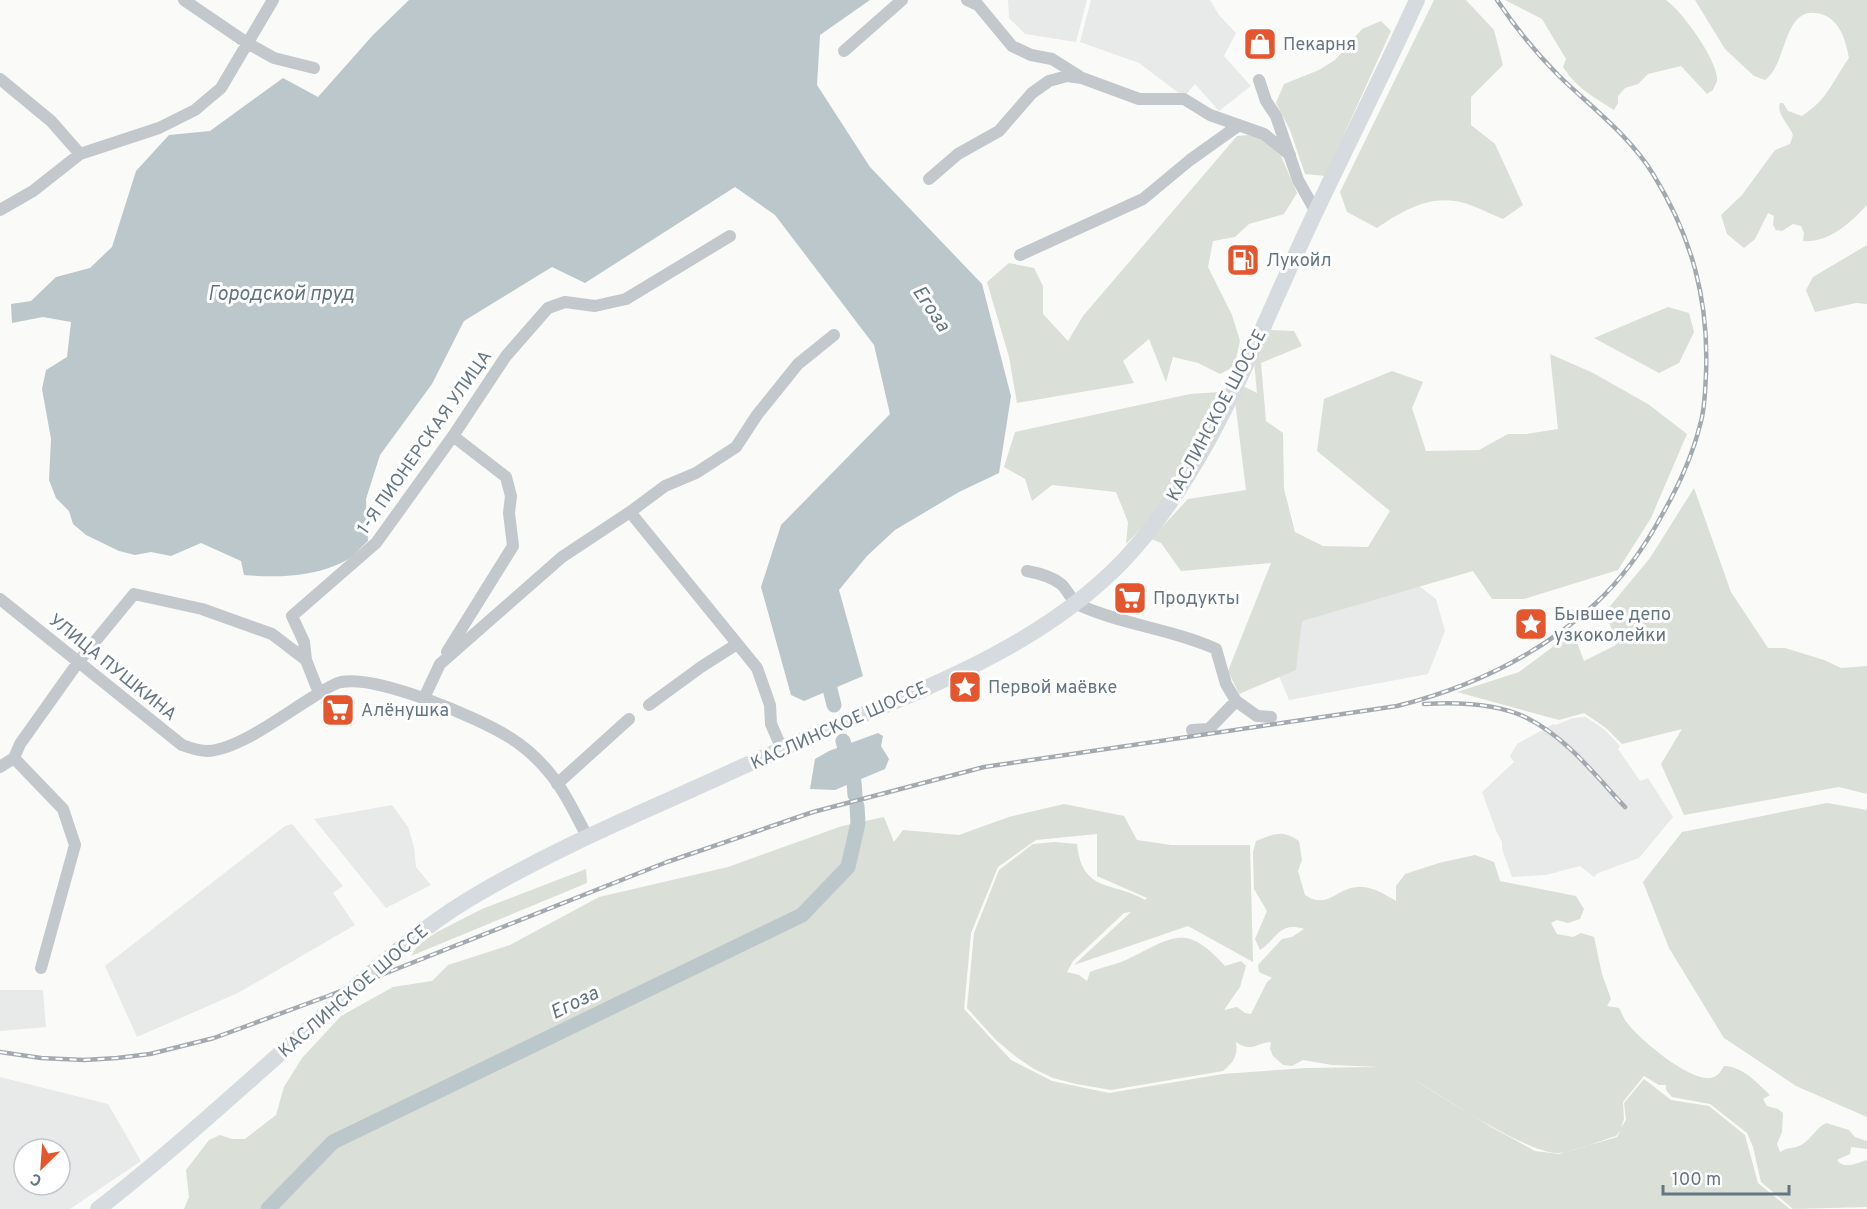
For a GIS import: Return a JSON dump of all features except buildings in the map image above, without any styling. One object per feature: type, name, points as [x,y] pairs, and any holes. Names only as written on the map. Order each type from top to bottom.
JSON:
[{"type":"main road","name":"КАСЛИНСКОЕ ШОССЕ","points":[[98,1209],[174,1147],[408,940],[474,897],[587,836],[964,670],[1038,630],[1076,604],[1124,559],[1159,518],[1188,475],[1240,375],[1416,0]]},
{"type":"street","points":[[184,0],[274,58],[314,68]]},
{"type":"street","points":[[0,210],[33,191],[80,154],[159,128],[195,110],[221,88],[273,0]]},
{"type":"street","points":[[844,51],[902,0]]},
{"type":"street","points":[[967,0],[978,5],[1012,46],[1031,55],[1052,59],[1082,78],[1139,99],[1184,99],[1210,115],[1264,134],[1290,155]]},
{"type":"street","points":[[930,179],[958,154],[999,130],[1032,93],[1049,81],[1067,76],[1082,78]]},
{"type":"street","points":[[0,80],[51,121],[80,154]]},
{"type":"street","points":[[1259,80],[1266,101],[1276,116],[1298,180],[1316,212]]},
{"type":"street","points":[[1020,255],[1143,198],[1239,125]]},
{"type":"street","name":"1-Я ПИОНЕРСКАЯ УЛИЦА","points":[[306,660],[304,642],[292,616],[376,543],[453,436],[506,356],[548,308],[565,302],[595,306],[627,299],[730,236]]},
{"type":"street","points":[[440,664],[562,557],[665,486],[696,473],[736,447],[757,415],[798,364],[834,335]]},
{"type":"street","points":[[423,698],[440,664],[513,546],[509,513],[511,496],[506,477],[453,436]]},
{"type":"street","points":[[630,512],[757,668],[770,705],[771,724],[783,749]]},
{"type":"street","points":[[1027,571],[1041,574],[1062,585],[1076,604],[1132,623],[1193,639],[1216,649],[1226,684],[1236,701],[1257,716],[1271,717]]},
{"type":"street","points":[[0,767],[14,758],[20,744],[79,662],[134,594],[202,609],[272,634],[306,660],[319,693],[341,682],[367,683],[423,698],[475,719],[510,738],[547,769],[587,836]]},
{"type":"street","name":"УЛИЦА ПУШКИНА","points":[[0,599],[171,738],[195,750],[209,751],[247,737],[319,693]]},
{"type":"street","points":[[650,705],[736,644]]},
{"type":"street","points":[[1192,730],[1209,729],[1236,701]]},
{"type":"street","points":[[557,784],[629,719]]},
{"type":"street","points":[[14,758],[63,809],[75,845],[41,968]]},
{"type":"shaded area","points":[[1008,0],[1087,0],[1076,42],[1025,34],[1009,18]]},
{"type":"shaded area","points":[[1091,0],[1210,0],[1219,15],[1236,33],[1224,56],[1251,86],[1219,111],[1195,84],[1184,97],[1139,63],[1080,42]]},
{"type":"shaded area","points":[[1434,0],[1466,0],[1494,30],[1503,65],[1471,97],[1471,125],[1495,144],[1523,205],[1503,219],[1461,202],[1434,201],[1404,211],[1377,228],[1347,212],[1340,192]]},
{"type":"shaded area","points":[[1505,0],[1666,0],[1690,25],[1706,50],[1716,73],[1717,82],[1713,90],[1707,94],[1681,66],[1648,74],[1638,84],[1625,88],[1618,96],[1618,103],[1614,110],[1586,92],[1568,74],[1563,67],[1566,59],[1542,19]]},
{"type":"shaded area","points":[[1695,0],[1867,0],[1867,205],[1830,235],[1813,241],[1803,241],[1804,233],[1801,226],[1793,224],[1782,231],[1776,230],[1773,225],[1774,216],[1768,213],[1755,239],[1744,248],[1727,234],[1721,215],[1742,195],[1775,150],[1790,144],[1793,135],[1781,115],[1780,103],[1783,103],[1788,111],[1802,116],[1824,96],[1849,58],[1839,27],[1824,15],[1810,13],[1800,16],[1793,24],[1773,72],[1765,80],[1754,76],[1725,49]]},
{"type":"shaded area","points":[[1381,21],[1391,31],[1325,176],[1305,174],[1290,130],[1276,103],[1284,84],[1319,70],[1335,60],[1362,29]]},
{"type":"shaded area","points":[[1260,134],[1281,156],[1297,193],[1284,214],[1249,224],[1235,237],[1213,241],[1208,267],[1232,315],[1240,341],[1234,367],[1220,374],[1198,363],[1173,357],[1166,382],[1149,339],[1123,361],[1134,383],[1017,403],[1009,357],[987,282],[1009,263],[1034,268],[1043,286],[1043,314],[1068,341],[1083,316],[1237,136]]},
{"type":"shaded area","points":[[1867,245],[1867,304],[1856,303],[1815,312],[1806,290],[1813,277]]},
{"type":"shaded area","points":[[1668,307],[1689,313],[1694,332],[1679,363],[1659,373],[1594,338]]},
{"type":"shaded area","points":[[1271,330],[1294,331],[1302,346],[1261,363],[1266,421],[1283,433],[1284,489],[1295,532],[1323,546],[1368,547],[1390,511],[1317,451],[1324,399],[1392,371],[1423,382],[1412,408],[1426,451],[1479,450],[1508,434],[1558,429],[1550,354],[1593,373],[1648,404],[1687,434],[1651,518],[1618,570],[1524,599],[1492,599],[1473,571],[1302,621],[1296,670],[1239,694],[1228,671],[1271,563],[1181,571],[1161,543],[1151,539],[1188,499],[1246,490],[1235,401],[1243,386],[1257,393],[1254,362]]},
{"type":"shaded area","points":[[1220,392],[1156,513],[1126,544],[1128,522],[1116,492],[1052,485],[1032,501],[1025,479],[1004,467],[1015,432],[1190,394]]},
{"type":"shaded area","points":[[1694,488],[1731,592],[1768,648],[1785,648],[1824,660],[1841,668],[1867,666],[1867,794],[1839,787],[1684,815],[1661,764],[1682,729],[1622,744],[1606,728],[1584,713],[1559,720],[1457,692],[1519,672],[1573,632],[1584,661],[1616,645],[1606,611],[1650,558]]},
{"type":"shaded area","points":[[1406,576],[1436,599],[1445,631],[1428,674],[1289,700],[1276,669],[1296,613]]},
{"type":"shaded area","points":[[1586,717],[1605,730],[1620,746],[1618,749],[1640,781],[1648,778],[1673,817],[1639,858],[1598,873],[1594,877],[1580,866],[1546,875],[1512,877],[1502,849],[1502,842],[1482,792],[1514,762],[1510,756],[1517,744],[1553,724]]},
{"type":"shaded area","points":[[1827,803],[1867,810],[1867,1117],[1796,1086],[1724,1038],[1669,948],[1643,882],[1682,832]]},
{"type":"shaded area","points":[[1064,804],[1124,816],[1137,840],[1171,845],[1250,845],[1253,962],[1188,926],[1074,965],[1131,912],[1124,913],[1073,961],[1067,972],[1079,975],[1087,981],[1090,972],[1122,962],[1168,940],[1189,939],[1211,952],[1225,966],[1241,961],[1246,966],[1240,987],[1224,1010],[1237,1007],[1251,1014],[1267,982],[1272,978],[1259,972],[1258,965],[1282,939],[1292,937],[1304,929],[1289,927],[1284,929],[1260,950],[1255,939],[1267,911],[1254,889],[1253,852],[1256,841],[1268,836],[1283,834],[1299,841],[1302,860],[1298,871],[1305,895],[1313,899],[1326,900],[1349,889],[1362,887],[1378,891],[1396,901],[1396,886],[1405,874],[1475,855],[1494,862],[1500,881],[1576,896],[1584,909],[1580,919],[1568,923],[1557,920],[1551,923],[1557,934],[1573,937],[1581,933],[1594,937],[1602,974],[1611,999],[1607,1006],[1619,1008],[1627,1022],[1643,1040],[1679,1067],[1691,1073],[1710,1078],[1718,1074],[1724,1066],[1738,1069],[1755,1080],[1770,1095],[1763,1099],[1767,1106],[1783,1113],[1782,1132],[1777,1144],[1780,1152],[1803,1144],[1826,1123],[1849,1130],[1855,1137],[1867,1141],[1867,1149],[1851,1147],[1850,1154],[1837,1160],[1847,1165],[1867,1160],[1867,1207],[1793,1209],[1761,1182],[1753,1147],[1747,1133],[1710,1104],[1672,1097],[1666,1090],[1666,1085],[1659,1085],[1644,1076],[1623,1102],[1624,1119],[1621,1128],[1626,1120],[1624,1103],[1644,1079],[1671,1100],[1709,1106],[1745,1135],[1758,1183],[1790,1209],[184,1209],[189,1197],[186,1170],[209,1140],[220,1135],[232,1139],[245,1139],[276,1115],[284,1087],[302,1058],[341,1016],[393,987],[432,981],[448,965],[510,945],[599,897],[728,867],[842,826],[884,817],[894,842],[903,830],[959,835],[1009,817]],"holes":[[[1097,834],[1097,876],[1147,898],[1145,900],[1093,879],[1085,871],[1077,844],[1055,842],[1033,844],[999,870],[974,933],[967,1008],[996,1040],[1034,1069],[1053,1078],[1111,1090],[1223,1071],[1234,1058],[1236,1042],[1246,1047],[1271,1042],[1270,1049],[1273,1056],[1283,1065],[1292,1066],[1303,1060],[1332,1065],[1379,1067],[1306,1068],[1223,1074],[1109,1093],[1052,1081],[1011,1060],[964,1009],[971,933],[998,867],[1036,840]],[[1468,1113],[1501,1132],[1544,1151],[1567,1152],[1559,1154],[1535,1151],[1491,1127]],[[1621,1130],[1617,1137],[1587,1146],[1616,1136]]]},
{"type":"shaded area","points":[[392,805],[408,827],[414,847],[416,867],[431,885],[386,908],[314,819]]},
{"type":"shaded area","points":[[292,824],[343,886],[333,893],[355,925],[238,993],[137,1037],[105,966],[285,826]]},
{"type":"shaded area","points":[[586,869],[587,883],[411,956],[418,945],[437,932],[482,909]]},
{"type":"shaded area","points":[[0,990],[43,990],[46,1027],[0,1031]]},
{"type":"shaded area","points":[[0,1077],[108,1104],[141,1161],[70,1209],[0,1209]]},
{"type":"water","name":"Городской пруд","points":[[409,0],[870,0],[820,35],[817,85],[870,167],[982,284],[1011,396],[999,473],[959,492],[895,530],[867,556],[839,590],[863,676],[804,701],[791,695],[761,587],[781,525],[890,414],[874,345],[775,215],[735,187],[585,283],[552,267],[464,321],[432,384],[380,455],[366,499],[368,541],[347,560],[323,570],[297,575],[244,575],[241,561],[201,543],[171,556],[151,552],[135,555],[119,551],[86,535],[73,524],[69,511],[56,498],[49,480],[51,439],[42,389],[46,370],[67,357],[71,322],[43,317],[12,323],[11,304],[31,301],[56,277],[90,268],[112,247],[136,171],[169,135],[210,131],[283,78],[318,97],[373,35]]},
{"type":"water","points":[[878,733],[883,736],[881,746],[889,759],[885,769],[835,790],[810,789],[815,759],[829,751]]},
{"type":"waterway","name":"Егоза","points":[[826,673],[834,705]]},
{"type":"waterway","name":"Егоза","points":[[843,741],[854,782],[855,795]]},
{"type":"waterway","name":"Егоза","points":[[268,1209],[333,1142],[802,915],[848,867],[858,823],[857,806]]},
{"type":"railway","points":[[0,1052],[41,1058],[84,1060],[117,1058],[150,1054],[214,1038],[328,996],[667,862],[813,812],[984,767],[1397,706],[1424,699],[1477,679],[1551,639],[1595,604],[1623,574],[1648,539],[1679,483],[1693,449],[1703,413],[1706,374],[1704,320],[1701,295],[1688,245],[1667,198],[1653,174],[1621,134],[1542,58],[1497,0]]},
{"type":"railway","points":[[1424,704],[1490,706],[1527,718],[1568,747],[1625,807]]},
{"type":"place","name":"Пекарня","points":[[1260,44]]},
{"type":"place","name":"Лукойл","points":[[1243,260]]},
{"type":"place","name":"Продукты","points":[[1130,598]]},
{"type":"place","name":"Бывшее депо узкоколейки","points":[[1531,624]]},
{"type":"place","name":"Первой маёвке","points":[[965,687]]},
{"type":"place","name":"Алёнушка","points":[[338,710]]}]
